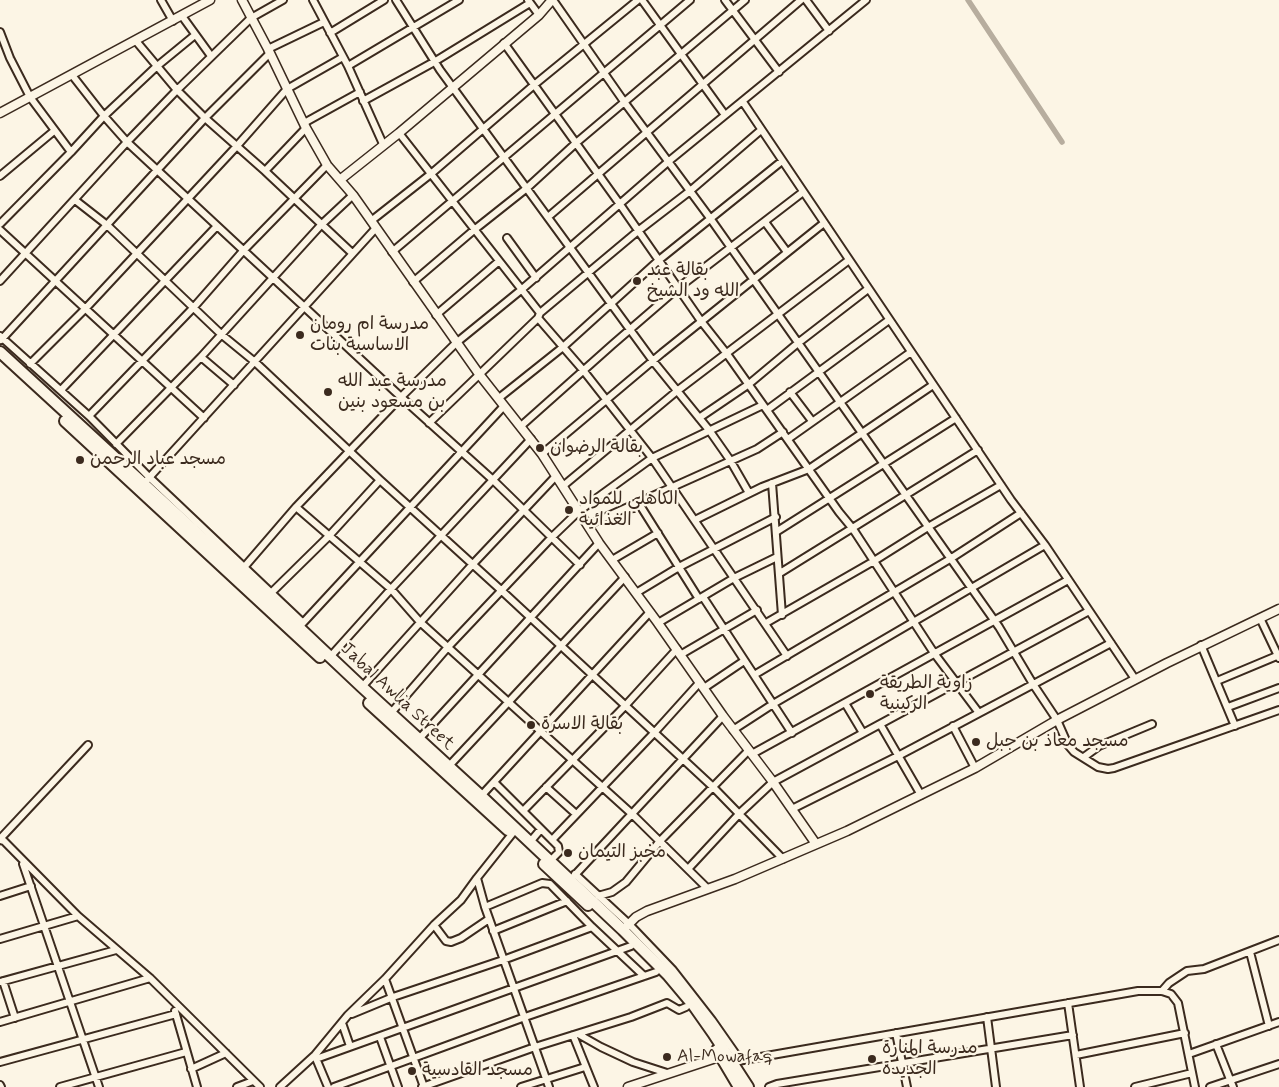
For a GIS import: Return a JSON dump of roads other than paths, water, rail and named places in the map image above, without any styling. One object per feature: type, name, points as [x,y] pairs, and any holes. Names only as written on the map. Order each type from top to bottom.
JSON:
[{"type":"main road","name":"Jabal Awlia Street","points":[[0,352],[146,481],[300,625],[362,688],[550,861],[573,877],[626,927],[682,991],[713,1032],[748,1087]]},
{"type":"main road","name":"Jabal Awlia Street","points":[[0,361],[512,834],[630,946],[656,972],[730,1058],[740,1087]]},
{"type":"street","points":[[161,0],[173,21]]},
{"type":"street","points":[[0,113],[210,0]]},
{"type":"street","points":[[0,282],[176,90],[252,18],[282,0]]},
{"type":"street","points":[[314,0],[348,66],[383,144]]},
{"type":"street","points":[[330,33],[384,0]]},
{"type":"street","points":[[396,0],[434,62],[653,361],[709,430],[730,460],[749,493]]},
{"type":"street","points":[[348,66],[459,0]]},
{"type":"street","points":[[341,179],[538,15],[553,0],[625,103],[778,313],[999,628],[1057,720],[1068,745],[1074,752],[1103,769],[1114,768],[1279,710]]},
{"type":"street","points":[[324,22],[269,51],[1,338],[89,416],[116,444],[146,481],[305,307],[352,253],[374,224],[534,84],[638,0]]},
{"type":"street","points":[[642,0],[725,115]]},
{"type":"street","points":[[392,252],[690,0]]},
{"type":"street","points":[[725,0],[779,72]]},
{"type":"street","points":[[414,282],[474,230],[527,188],[576,143],[745,0]]},
{"type":"street","points":[[548,217],[801,0]]},
{"type":"street","points":[[806,0],[829,31]]},
{"type":"street","points":[[504,406],[300,625],[271,593],[242,570],[296,507],[401,397],[456,343],[536,278],[669,161],[866,0]]},
{"type":"street","points":[[244,1],[305,126],[327,164],[341,179],[374,224],[456,343],[542,454],[599,543],[816,844]]},
{"type":"street","points":[[363,101],[434,62],[529,1],[538,15]]},
{"type":"street","points":[[182,16],[211,56]]},
{"type":"street","points":[[0,32],[10,58],[30,97],[71,152]]},
{"type":"street","points":[[0,224],[104,116],[156,67],[195,35]]},
{"type":"street","points":[[136,41],[176,90],[352,253]]},
{"type":"street","points":[[504,43],[701,321],[728,354],[853,528],[934,653],[980,713]]},
{"type":"street","points":[[30,364],[86,308],[136,252],[236,147],[287,89],[343,57]]},
{"type":"street","points":[[72,75],[127,142],[429,423],[461,450],[580,565]]},
{"type":"street","points":[[265,171],[305,126],[360,92]]},
{"type":"street","points":[[743,102],[848,260],[1135,679]]},
{"type":"street","points":[[429,423],[539,316],[638,231],[690,191],[761,130]]},
{"type":"street","points":[[0,176],[54,131]]},
{"type":"street","points":[[399,132],[521,290],[562,347],[583,370],[652,458],[787,656]]},
{"type":"street","points":[[499,398],[562,347],[659,260],[782,161]]},
{"type":"street","points":[[89,416],[144,361],[243,251],[327,164]]},
{"type":"street","points":[[521,426],[678,288],[803,192]]},
{"type":"street","points":[[116,444],[202,357],[321,225],[353,195]]},
{"type":"street","points":[[75,200],[107,225],[222,335],[255,362],[713,787],[783,859]]},
{"type":"street","points":[[765,222],[787,252]]},
{"type":"street","points":[[542,454],[701,321],[824,223]]},
{"type":"street","points":[[61,390],[217,226]]},
{"type":"street","points":[[0,230],[204,418]]},
{"type":"street","points":[[506,238],[536,278]]},
{"type":"street","points":[[563,486],[677,391],[728,354],[848,260]]},
{"type":"street","points":[[436,315],[498,262]]},
{"type":"street","points":[[699,418],[749,384],[868,289]]},
{"type":"street","points":[[391,713],[448,647],[579,511],[652,458],[709,430],[765,407],[790,392],[889,320]]},
{"type":"street","points":[[788,439],[911,352]]},
{"type":"street","points":[[202,357],[234,385]]},
{"type":"street","points":[[695,520],[749,493],[809,469],[933,385]]},
{"type":"street","points":[[790,392],[812,421]]},
{"type":"street","points":[[776,532],[956,418]]},
{"type":"street","points":[[588,526],[756,448],[783,432]]},
{"type":"street","points":[[330,657],[531,439]]},
{"type":"street","points":[[780,573],[978,450]]},
{"type":"street","points":[[362,688],[472,565],[556,476]]},
{"type":"street","points":[[271,593],[329,536],[380,480]]},
{"type":"street","points":[[772,483],[782,615]]},
{"type":"street","points":[[766,623],[1001,485]]},
{"type":"street","points":[[638,502],[792,732]]},
{"type":"street","points":[[296,507],[391,589],[420,622],[632,814],[708,889]]},
{"type":"street","points":[[754,675],[950,559],[1021,514]]},
{"type":"street","points":[[636,594],[680,567],[776,517]]},
{"type":"street","points":[[612,560],[658,533]]},
{"type":"street","points":[[419,739],[599,543]]},
{"type":"street","points":[[733,730],[773,704],[914,621],[971,590],[1045,545]]},
{"type":"street","points":[[658,623],[734,578],[777,557]]},
{"type":"street","points":[[448,767],[625,578]]},
{"type":"street","points":[[598,896],[619,888],[660,841],[713,787],[751,752],[792,732],[1068,580]]},
{"type":"street","points":[[626,927],[647,910],[708,889],[783,859],[847,831],[921,795],[975,768],[1057,720],[1135,679],[1201,645],[1279,609]]},
{"type":"street","points":[[523,811],[678,652],[757,610]]},
{"type":"street","points":[[688,869],[740,813],[773,782],[1089,611]]},
{"type":"street","points":[[481,796],[650,612]]},
{"type":"street","points":[[1217,681],[1279,657],[1260,618]]},
{"type":"street","points":[[792,809],[898,756],[1111,644]]},
{"type":"street","points":[[1201,645],[1235,726]]},
{"type":"street","points":[[552,840],[702,685],[744,661]]},
{"type":"street","points":[[1228,707],[1279,688]]},
{"type":"street","points":[[845,703],[863,733]]},
{"type":"street","points":[[723,716],[573,877],[598,896],[626,927],[673,970],[712,1020],[730,1058]]},
{"type":"street","points":[[880,724],[921,795]]},
{"type":"street","points":[[1084,757],[1099,746],[1152,724]]},
{"type":"street","points":[[953,726],[975,768]]},
{"type":"street","points":[[88,745],[0,839],[78,916],[150,978],[260,1087]]},
{"type":"street","points":[[494,782],[560,849],[550,861]]},
{"type":"street","points":[[546,787],[576,814]]},
{"type":"street","points":[[530,842],[541,829]]},
{"type":"street","points":[[281,1087],[316,1057],[348,1015],[385,979],[434,925],[461,900],[512,834]]},
{"type":"street","points":[[22,860],[99,1087]]},
{"type":"street","points":[[477,878],[493,931],[549,1087]]},
{"type":"street","points":[[485,907],[542,883],[550,884],[644,976]]},
{"type":"street","points":[[0,896],[31,886]]},
{"type":"street","points":[[493,931],[567,901]]},
{"type":"street","points":[[0,938],[78,916]]},
{"type":"street","points":[[434,925],[446,941],[452,942],[489,919]]},
{"type":"street","points":[[348,1015],[393,997],[503,960],[592,927]]},
{"type":"street","points":[[1162,991],[1187,971],[1204,969],[1279,940]]},
{"type":"street","points":[[316,1057],[380,1037],[630,946]]},
{"type":"street","points":[[15,1018],[2,982],[116,950]]},
{"type":"street","points":[[1250,952],[1269,1026]]},
{"type":"street","points":[[316,1057],[327,1087],[656,972]]},
{"type":"street","points":[[0,1022],[150,978]]},
{"type":"street","points":[[385,979],[404,1028],[423,1087],[536,1047],[631,1017],[667,1003],[679,1010],[686,1008]]},
{"type":"street","points":[[628,1087],[667,1073],[730,1058],[896,1033],[1138,991],[1162,991],[1171,994],[1178,1002],[1195,1087]]},
{"type":"street","points":[[172,1000],[197,1087]]},
{"type":"street","points":[[1068,1003],[1080,1087]]},
{"type":"street","points":[[0,1062],[176,1014]]},
{"type":"street","points":[[987,1017],[996,1087]]},
{"type":"street","points":[[1189,1054],[1279,1022]]},
{"type":"street","points":[[342,1023],[350,1046]]},
{"type":"street","points":[[896,1033],[907,1087]]},
{"type":"street","points":[[1076,1055],[1185,1033]]},
{"type":"street","points":[[576,1034],[625,1058],[667,1073]]},
{"type":"street","points":[[576,1034],[585,1067],[594,1087]]},
{"type":"street","points":[[769,1087],[1073,1034]]},
{"type":"street","points":[[380,1037],[398,1087]]},
{"type":"street","points":[[1216,1044],[1232,1084]]},
{"type":"street","points":[[60,1087],[186,1052]]},
{"type":"street","points":[[191,1069],[226,1053]]},
{"type":"street","points":[[1210,1087],[1232,1084],[1279,1064]]},
{"type":"street","points":[[521,1087],[585,1067]]},
{"type":"street","points":[[1135,1087],[1192,1073]]},
{"type":"street","points":[[237,1087],[253,1081]]},
{"type":"waterway","points":[[968,0],[1062,142]]},
{"type":"place","name":"بقالة عبد الله ود الشيخ","points":[[637,281]]},
{"type":"place","name":"مدرسة ام رومان الاساسية بنات","points":[[300,335]]},
{"type":"place","name":"مدرسة عبد الله بن مسعود بنين","points":[[328,392]]},
{"type":"place","name":"بقالة الرضوان","points":[[540,448]]},
{"type":"place","name":"مسجد عباد الرحمن","points":[[80,460]]},
{"type":"place","name":"الكاهلي للمواد الغذائية","points":[[569,510]]},
{"type":"place","name":"زاوية الطريقة الركينية","points":[[870,694]]},
{"type":"place","name":"بقالة الاسرة","points":[[531,725]]},
{"type":"place","name":"مسجد معاذ بن جبل","points":[[976,742]]},
{"type":"place","name":"مخبز التيمان","points":[[568,853]]},
{"type":"place","name":"Al-Mowafaq","points":[[667,1057]]},
{"type":"place","name":"مدرسة المنارة الجديدة","points":[[872,1059]]},
{"type":"place","name":"مسجد القادسية","points":[[412,1071]]}]
